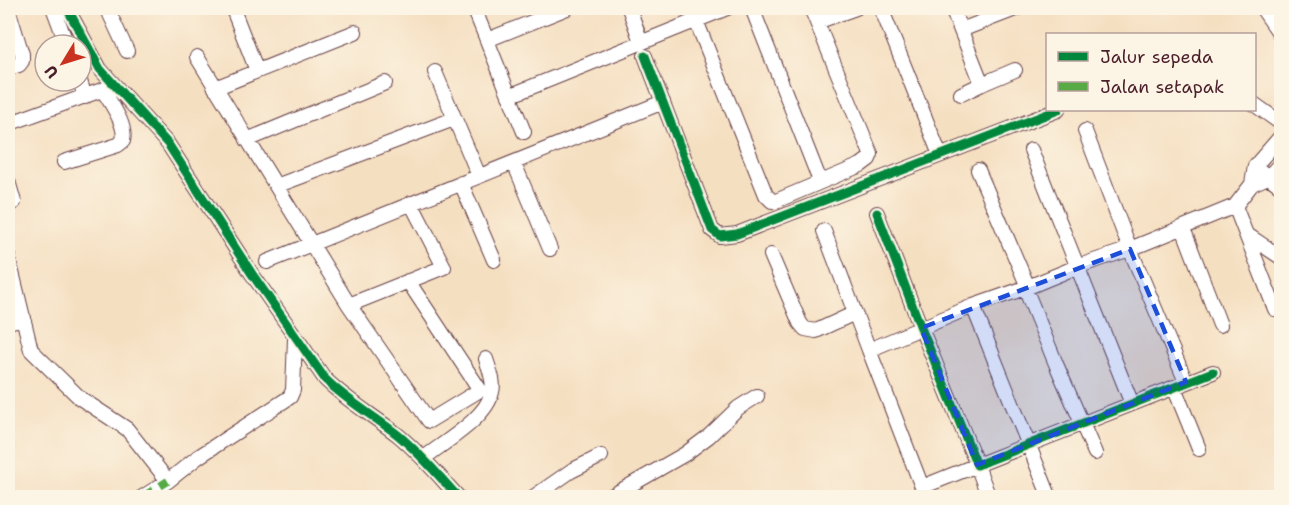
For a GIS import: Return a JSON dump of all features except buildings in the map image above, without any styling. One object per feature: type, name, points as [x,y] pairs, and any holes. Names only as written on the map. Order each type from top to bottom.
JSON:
[{"type":"street","points":[[107,8],[127,51]]},
{"type":"street","points":[[474,8],[524,132]]},
{"type":"street","points":[[487,40],[567,8]]},
{"type":"street","points":[[629,8],[712,230],[720,236],[737,234],[1055,111]]},
{"type":"street","points":[[509,96],[643,49],[694,14],[727,8]]},
{"type":"street","points":[[752,8],[820,181]]},
{"type":"street","points":[[694,14],[768,198],[776,201],[867,162],[871,154],[811,8]]},
{"type":"street","points":[[817,22],[856,8]]},
{"type":"street","points":[[881,8],[940,155]]},
{"type":"street","points":[[952,8],[982,84]]},
{"type":"street","points":[[961,30],[1018,8]]},
{"type":"street","points":[[1262,8],[1281,37]]},
{"type":"street","points":[[61,9],[65,33]]},
{"type":"street","points":[[61,9],[100,69],[124,133],[123,141],[118,145],[64,162]]},
{"type":"street","points":[[234,12],[257,71]]},
{"type":"street","points":[[8,68],[19,65],[22,61],[10,15]]},
{"type":"street","points":[[216,88],[355,33]]},
{"type":"street","points":[[196,57],[349,305],[429,421],[480,390],[408,281]]},
{"type":"street","points":[[961,94],[1015,70]]},
{"type":"street","points":[[435,72],[479,176]]},
{"type":"street","points":[[248,140],[385,83]]},
{"type":"street","points":[[8,124],[108,88]]},
{"type":"street","points":[[108,88],[137,108],[168,144],[295,339],[325,379],[337,392],[391,430],[424,458],[459,498]]},
{"type":"street","points":[[84,93],[85,97]]},
{"type":"street","points":[[267,262],[663,102]]},
{"type":"street","points":[[1256,105],[1281,124]]},
{"type":"street","points":[[276,186],[454,119]]},
{"type":"street","points":[[1085,131],[1180,385],[1199,449]]},
{"type":"street","points":[[869,350],[973,306],[1130,249],[1235,207],[1252,184],[1255,166],[1281,135]]},
{"type":"street","points":[[1031,150],[1132,404]]},
{"type":"street","points":[[1252,184],[1268,177],[1281,162]]},
{"type":"street","points":[[514,163],[550,249]]},
{"type":"street","points":[[1255,166],[1281,187]]},
{"type":"street","points":[[978,170],[1081,424],[1095,453]]},
{"type":"street","points":[[8,181],[14,202]]},
{"type":"street","points":[[461,183],[494,260]]},
{"type":"street","points":[[349,305],[444,267],[411,203]]},
{"type":"street","points":[[1235,207],[1275,309]]},
{"type":"street","points":[[878,213],[989,498]]},
{"type":"street","points":[[1183,228],[1220,325]]},
{"type":"street","points":[[824,231],[924,492],[977,465],[1213,372]]},
{"type":"street","points":[[1246,234],[1281,258]]},
{"type":"street","points":[[771,255],[800,323],[805,329],[816,331],[855,313]]},
{"type":"street","points":[[8,263],[31,350],[80,398],[127,429],[168,481]]},
{"type":"street","points":[[973,306],[1050,498]]},
{"type":"street","points":[[8,322],[24,318]]},
{"type":"street","points":[[141,498],[168,481],[198,457],[290,397],[293,390],[295,339]]},
{"type":"street","points":[[424,458],[465,427],[484,409],[493,391],[486,359]]},
{"type":"street","points":[[608,498],[685,454],[709,436],[738,408],[757,396]]},
{"type":"street","points":[[532,498],[571,471],[601,456]]},
{"type":"highlighted area","points":[[1130,249],[1186,382],[977,465],[921,328]]},
{"type":"marked path","points":[[141,498],[168,481]]},
{"type":"cycle path","points":[[67,8],[100,69],[168,144],[252,274],[325,379],[406,442],[459,498]]},
{"type":"cycle path","points":[[645,56],[712,230],[720,236],[737,234],[1055,111]]},
{"type":"cycle path","points":[[877,213],[977,465],[1213,372]]}]
